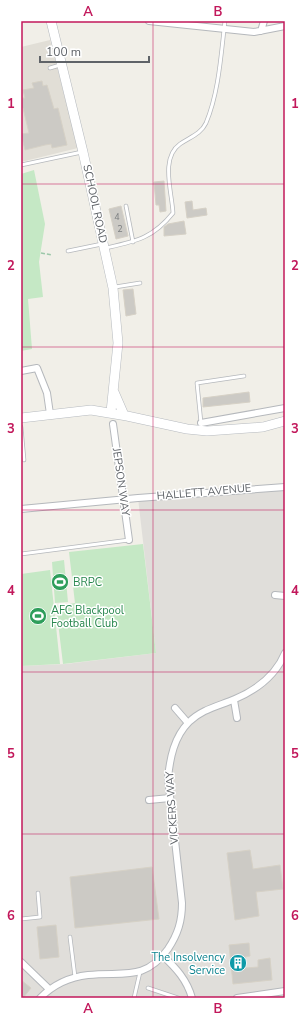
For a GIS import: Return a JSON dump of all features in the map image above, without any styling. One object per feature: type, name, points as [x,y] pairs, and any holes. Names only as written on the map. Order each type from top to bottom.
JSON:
[{"type":"street","name":"SCHOOL ROAD","points":[[51,21],[83,152],[113,288],[118,343],[110,412]]},
{"type":"street","points":[[149,21],[254,32],[285,26]]},
{"type":"street","points":[[261,31],[264,21]]},
{"type":"street","points":[[21,370],[37,368],[47,393],[50,414]]},
{"type":"street","name":"SCHOOL ROAD","points":[[113,389],[124,415]]},
{"type":"street","points":[[201,423],[285,408]]},
{"type":"street","points":[[21,418],[87,410],[110,412],[200,431],[281,426],[285,421]]},
{"type":"street","points":[[246,415],[248,429]]},
{"type":"street","name":"JEPSON WAY","points":[[113,424],[129,540]]},
{"type":"street","name":"HALLETT AVENUE","points":[[21,509],[124,499],[285,487]]},
{"type":"street","points":[[274,595],[285,596]]},
{"type":"street","name":"VICKERS WAY","points":[[140,972],[154,964],[163,956],[178,932],[182,918],[182,903],[168,778],[170,760],[175,744],[188,723],[203,711],[234,700],[256,688],[268,679],[285,653]]},
{"type":"street","points":[[234,700],[237,718]]},
{"type":"street","points":[[176,708],[188,723]]},
{"type":"street","points":[[149,800],[170,798]]},
{"type":"street","points":[[163,956],[181,975],[189,988],[192,998]]},
{"type":"street","points":[[21,962],[49,989]]},
{"type":"street","points":[[40,998],[49,989],[62,982],[75,978],[89,975],[130,975],[140,972]]},
{"type":"street","points":[[237,998],[285,991]]},
{"type":"lane","points":[[68,251],[135,241],[155,232],[173,213],[169,184],[169,161],[172,151],[201,131],[206,123],[217,86],[225,21]]},
{"type":"lane","points":[[50,68],[61,65]]},
{"type":"lane","points":[[21,165],[83,152]]},
{"type":"lane","points":[[126,206],[135,241]]},
{"type":"lane","points":[[113,288],[140,283]]},
{"type":"lane","points":[[201,423],[197,383],[244,376]]},
{"type":"lane","points":[[21,427],[24,460]]},
{"type":"lane","points":[[21,554],[129,540]]},
{"type":"lane","points":[[21,918],[40,917],[38,893]]},
{"type":"lane","points":[[70,937],[75,978]]},
{"type":"lane","points":[[134,998],[140,972]]},
{"type":"lane","points":[[148,988],[178,998]]},
{"type":"path","points":[[41,253],[52,254]]},
{"type":"shaded area","points":[[50,40],[78,148],[21,162],[21,47]]},
{"type":"shaded area","points":[[285,487],[285,998],[21,998],[21,666],[66,664],[156,653],[138,498]]},
{"type":"green space","points":[[34,170],[45,224],[39,262],[43,297],[28,299],[32,349],[21,351],[21,174]]},
{"type":"green space","points":[[143,544],[156,653],[63,664],[56,606],[75,603],[69,552]]},
{"type":"green space","name":"BRPC","points":[[64,560],[68,602],[55,603],[52,562]]},
{"type":"green space","name":"AFC Blackpool Football Club","points":[[50,570],[60,664],[21,666],[21,574]]},
{"type":"building","points":[[42,81],[43,86],[47,85],[54,109],[58,108],[67,145],[52,148],[51,144],[25,150],[21,134],[29,133],[23,108],[21,108],[21,98],[25,98],[23,90],[34,88],[32,83]]},
{"type":"building","points":[[164,181],[166,211],[160,212],[159,205],[156,205],[154,182]]},
{"type":"building","points":[[192,201],[193,210],[206,208],[207,215],[187,218],[185,202]]},
{"type":"building","points":[[121,206],[128,236],[116,239],[109,209]]},
{"type":"building","points":[[184,221],[186,234],[164,236],[164,227],[168,224]]},
{"type":"building","points":[[133,289],[136,314],[126,316],[123,290]]},
{"type":"building","points":[[249,392],[250,402],[203,407],[203,398]]},
{"type":"building","points":[[250,850],[253,869],[280,865],[283,889],[256,892],[259,916],[235,920],[227,853]]},
{"type":"building","points":[[152,867],[159,919],[75,928],[70,877]]},
{"type":"building","points":[[56,925],[59,957],[40,959],[37,927]]},
{"type":"building","name":"The Insolvency Service","points":[[249,943],[250,956],[245,957],[246,968],[258,967],[258,960],[270,958],[272,980],[233,984],[229,945]]},
{"type":"building","points":[[21,980],[31,988],[23,998],[21,998]]},
{"type":"place","name":"BRPC","points":[[60,582]]},
{"type":"place","name":"AFC Blackpool Football Club","points":[[38,616]]},
{"type":"place","name":"The Insolvency Service","points":[[238,963]]}]
